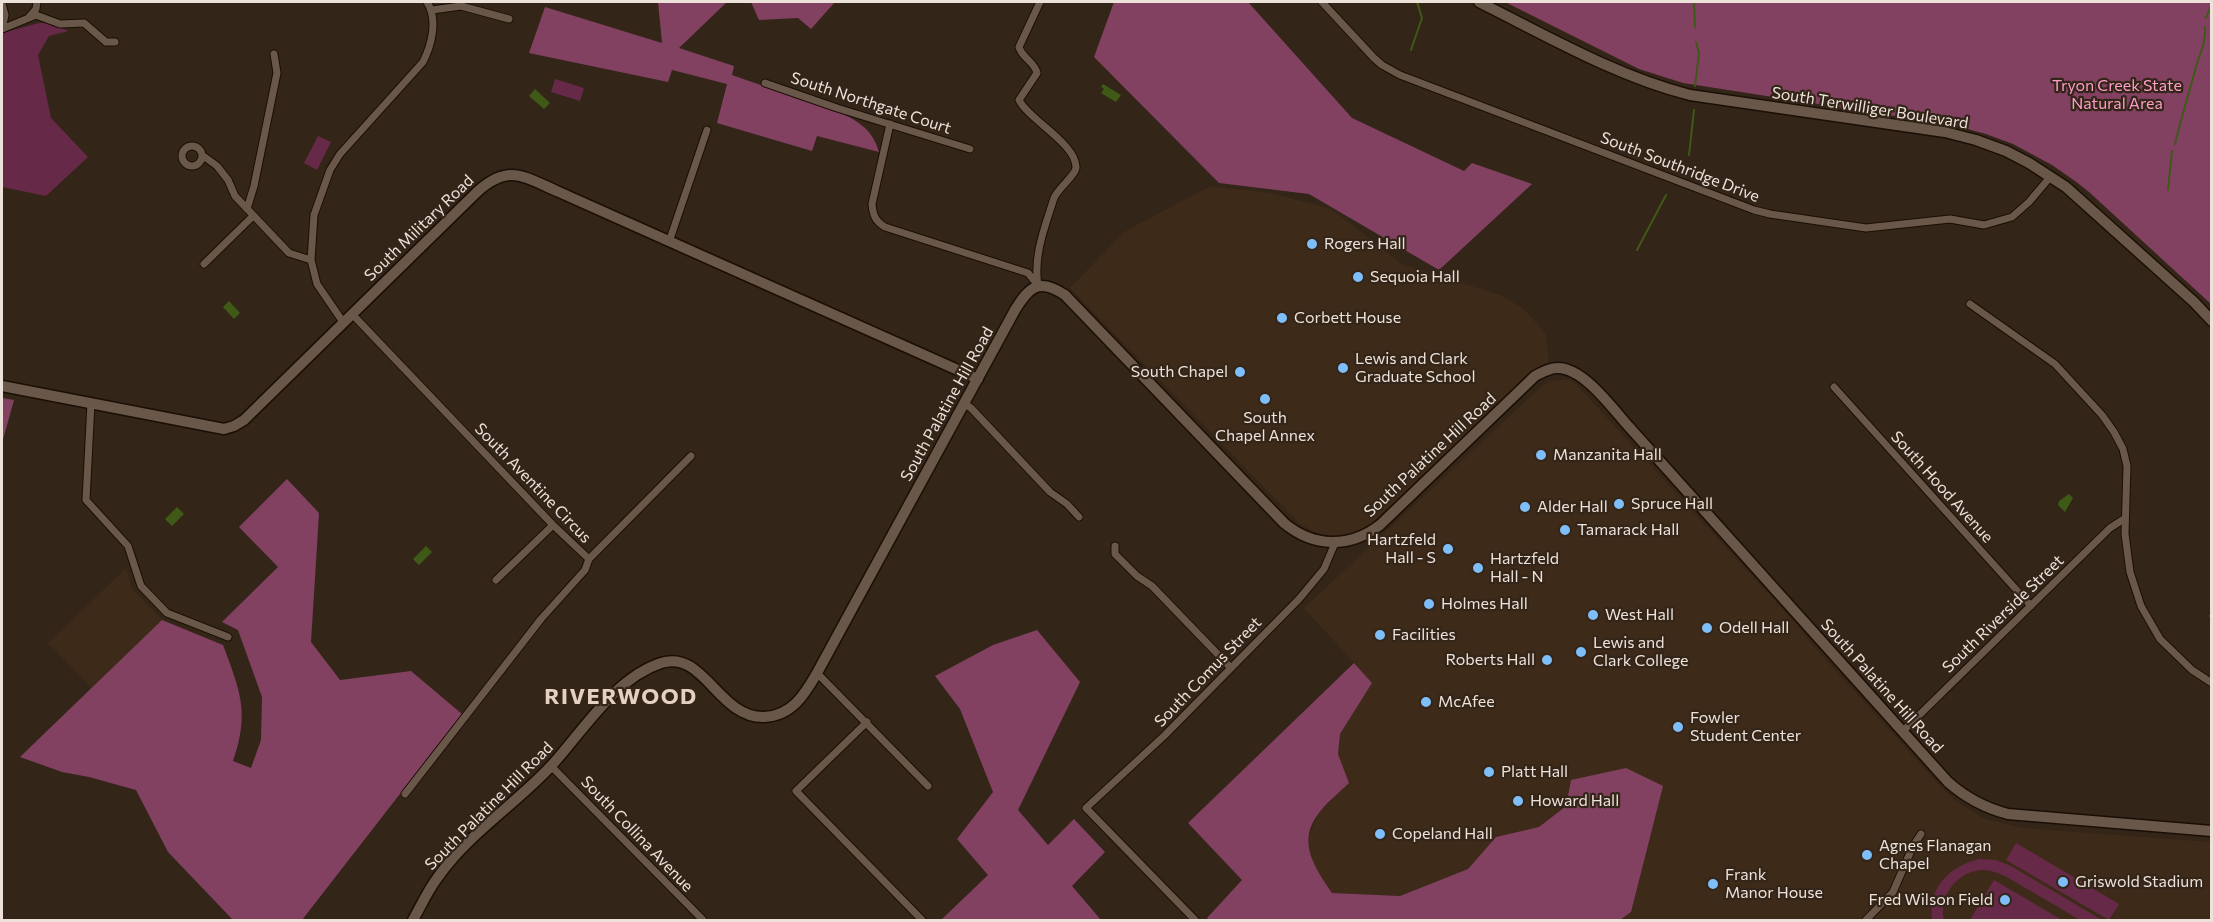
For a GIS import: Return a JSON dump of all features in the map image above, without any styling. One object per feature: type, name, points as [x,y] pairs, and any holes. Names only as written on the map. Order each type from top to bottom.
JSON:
[{"type":"street","points":[[2,4],[5,15],[2,29],[18,24],[29,16],[36,9],[38,2]]},
{"type":"street","points":[[202,155],[217,166],[228,180],[235,196],[289,253],[311,260],[314,215],[330,170],[340,154],[423,62],[429,49],[432,10],[426,2]]},
{"type":"street","points":[[1038,286],[1035,270],[1036,257],[1054,198],[1074,172],[1076,165],[1057,137],[1023,106],[1019,99],[1037,73],[1035,67],[1022,54],[1020,42],[1040,2]]},
{"type":"street","name":"South Southridge Drive","points":[[1322,2],[1374,58],[1400,75],[1754,210],[1770,214],[1866,228],[1950,219],[1984,225],[2003,221],[2021,210],[2051,176]]},
{"type":"street","name":"South Terwilliger Boulevard","points":[[1479,2],[1640,80],[1667,89],[1690,95],[1945,132],[2006,151],[2066,187],[2194,302],[2211,321]]},
{"type":"street","points":[[432,10],[461,6],[509,19]]},
{"type":"street","points":[[29,16],[43,16],[64,24],[81,22],[106,42],[115,42]]},
{"type":"street","points":[[247,209],[254,186],[277,73],[274,54]]},
{"type":"street","name":"South Northgate Court","points":[[765,83],[969,148]]},
{"type":"street","points":[[890,124],[872,204],[875,219],[885,227],[1028,273],[1038,286]]},
{"type":"street","points":[[669,242],[707,130]]},
{"type":"street","name":"South Military Road","points":[[2,386],[224,429],[230,428],[244,420],[477,192],[491,180],[501,176],[516,176],[532,180],[978,379]]},
{"type":"street","points":[[204,264],[253,216]]},
{"type":"street","name":"South Aventine Circus","points":[[311,260],[317,284],[347,318],[589,559],[585,570],[541,619],[405,794]]},
{"type":"street","name":"South Palatine Hill Road","points":[[413,921],[446,866],[485,826],[551,766],[614,695],[640,674],[662,663],[675,661],[687,664],[735,709],[759,717],[773,717],[791,708],[806,693],[1021,301],[1030,290],[1038,286],[1050,286],[1065,296],[1284,523],[1308,537],[1335,543],[1362,536],[1380,525],[1535,376],[1552,369],[1567,369],[1580,375],[1959,792],[1995,810],[2020,816],[2211,831]]},
{"type":"street","points":[[1970,304],[2048,358],[2065,373],[2109,424],[2119,441],[2127,466],[2124,519],[2130,572],[2136,595],[2148,620],[2167,647],[2192,670],[2211,683]]},
{"type":"street","name":"South Hood Avenue","points":[[1834,387],[2031,606]]},
{"type":"street","points":[[91,403],[86,500],[128,546],[141,586],[167,613],[228,637]]},
{"type":"street","points":[[965,404],[1052,494],[1067,504],[1078,517]]},
{"type":"street","points":[[589,559],[691,456]]},
{"type":"street","name":"South Riverside Street","points":[[1903,731],[2110,528],[2124,519]]},
{"type":"street","points":[[496,580],[553,525]]},
{"type":"street","name":"South Comus Street","points":[[1195,921],[1086,808],[1165,735],[1320,575],[1335,543]]},
{"type":"street","points":[[1115,546],[1115,554],[1135,575],[1152,586],[1231,668]]},
{"type":"street","points":[[817,673],[928,786]]},
{"type":"street","points":[[867,722],[796,790],[922,921]]},
{"type":"street","name":"South Collina Avenue","points":[[551,766],[703,921]]},
{"type":"street","points":[[1866,921],[1893,892],[1913,846],[1921,834]]},
{"type":"shaded area","points":[[39,23],[52,23],[68,31],[49,36],[38,55],[51,118],[88,157],[46,196],[2,187],[2,33]]},
{"type":"shaded area","points":[[555,79],[584,88],[580,101],[551,92]]},
{"type":"shaded area","points":[[1103,84],[1121,95],[1116,102],[1101,93],[1104,89],[1101,87]]},
{"type":"shaded area","points":[[535,89],[550,103],[544,109],[529,96]]},
{"type":"shaded area","points":[[318,136],[331,142],[317,170],[304,163]]},
{"type":"shaded area","name":"Lewis and Clark Graduate School","points":[[1210,186],[1271,193],[1331,209],[1402,264],[1503,296],[1525,310],[1546,334],[1549,361],[1529,374],[1374,523],[1348,536],[1331,537],[1313,531],[1300,524],[1070,288],[1124,232]]},
{"type":"shaded area","points":[[229,301],[240,313],[234,319],[223,307]]},
{"type":"shaded area","name":"Lewis and Clark College","points":[[1569,380],[1577,385],[1957,802],[1985,819],[2023,828],[2211,842],[2211,920],[1620,920],[1631,912],[1571,780],[1566,805],[1539,827],[1496,837],[1468,869],[1400,896],[1332,893],[1315,869],[1307,840],[1318,814],[1349,783],[1338,754],[1340,734],[1372,683],[1304,608],[1543,385]]},
{"type":"shaded area","points":[[2069,494],[2073,498],[2065,512],[2058,505],[2059,501]]},
{"type":"shaded area","points":[[177,507],[184,514],[172,526],[165,519]]},
{"type":"shaded area","points":[[426,546],[432,552],[419,565],[413,559]]},
{"type":"shaded area","points":[[126,568],[132,589],[162,620],[92,688],[48,643]]},
{"type":"shaded area","name":"Griswold Stadium","points":[[2016,843],[2119,904],[2109,920],[2006,860]]},
{"type":"shaded area","points":[[1979,859],[1996,860],[2011,866],[2102,920],[2080,920],[2005,876],[1982,870],[1965,875],[1952,886],[1944,902],[1944,920],[1932,920],[1933,898],[1943,880],[1958,867]]},
{"type":"shaded area","name":"Fred Wilson Field","points":[[1994,880],[2062,920],[1970,920]]},
{"type":"green space","points":[[658,2],[727,2],[679,48],[734,66],[732,75],[849,117],[870,133],[879,152],[817,136],[812,151],[717,123],[727,84],[672,70],[668,82],[529,53],[545,7],[662,43]]},
{"type":"green space","points":[[751,2],[835,2],[811,29],[798,18],[759,20]]},
{"type":"green space","points":[[1114,2],[1248,2],[1352,118],[1464,171],[1472,163],[1532,184],[1439,270],[1309,194],[1219,183],[1094,57]]},
{"type":"green space","name":"Tryon Creek State Natural Area","points":[[1505,2],[2211,2],[2211,304],[2089,192],[2052,165],[2013,144],[1953,125],[1683,83],[1639,69]]},
{"type":"green space","points":[[2,398],[14,400],[2,443]]},
{"type":"green space","points":[[287,479],[319,513],[311,642],[340,680],[411,671],[462,714],[302,920],[233,920],[168,852],[136,790],[62,772],[20,757],[162,620],[223,645],[241,702],[241,729],[233,761],[251,768],[261,740],[262,697],[238,630],[222,622],[278,567],[239,527]]},
{"type":"green space","points":[[1037,630],[1080,682],[1018,810],[1048,845],[1074,819],[1105,852],[1072,886],[1101,920],[941,920],[988,875],[957,839],[993,792],[960,709],[935,676],[993,645]]},
{"type":"green space","points":[[1354,663],[1372,683],[1340,734],[1338,754],[1349,783],[1322,809],[1312,823],[1309,834],[1310,854],[1332,893],[1400,896],[1468,869],[1496,837],[1539,827],[1566,806],[1571,780],[1626,768],[1663,786],[1631,912],[1620,920],[1209,920],[1207,918],[1242,880],[1188,823]]},
{"type":"waterway","points":[[1411,50],[1422,18],[1417,2]]},
{"type":"waterway","points":[[1694,2],[1695,27]]},
{"type":"waterway","points":[[2206,18],[2212,3]]},
{"type":"waterway","points":[[2175,144],[2204,43],[2205,27]]},
{"type":"waterway","points":[[1695,86],[1699,53],[1696,42]]},
{"type":"waterway","points":[[1689,155],[1694,110]]},
{"type":"waterway","points":[[2168,190],[2172,151]]},
{"type":"waterway","points":[[1637,250],[1666,195]]},
{"type":"place","name":"Rogers Hall","points":[[1312,244]]},
{"type":"place","name":"Sequoia Hall","points":[[1358,277]]},
{"type":"place","name":"Corbett House","points":[[1282,318]]},
{"type":"place","name":"Lewis and Clark Graduate School","points":[[1343,368]]},
{"type":"place","name":"South Chapel","points":[[1240,372]]},
{"type":"place","name":"South Chapel Annex","points":[[1265,399]]},
{"type":"place","name":"Manzanita Hall","points":[[1541,455]]},
{"type":"place","name":"Spruce Hall","points":[[1619,504]]},
{"type":"place","name":"Alder Hall","points":[[1525,507]]},
{"type":"place","name":"Tamarack Hall","points":[[1565,530]]},
{"type":"place","name":"Hartzfeld Hall - S","points":[[1448,549]]},
{"type":"place","name":"Hartzfeld Hall - N","points":[[1478,568]]},
{"type":"place","name":"Holmes Hall","points":[[1429,604]]},
{"type":"place","name":"West Hall","points":[[1593,615]]},
{"type":"place","name":"Odell Hall","points":[[1707,628]]},
{"type":"place","name":"Facilities","points":[[1380,635]]},
{"type":"place","name":"Lewis and Clark College","points":[[1581,652]]},
{"type":"place","name":"Roberts Hall","points":[[1547,660]]},
{"type":"place","name":"McAfee","points":[[1426,702]]},
{"type":"place","name":"Fowler Student Center","points":[[1678,727]]},
{"type":"place","name":"Platt Hall","points":[[1489,772]]},
{"type":"place","name":"Howard Hall","points":[[1518,801]]},
{"type":"place","name":"Copeland Hall","points":[[1380,834]]},
{"type":"place","name":"Agnes Flanagan Chapel","points":[[1867,855]]},
{"type":"place","name":"Griswold Stadium","points":[[2063,882]]},
{"type":"place","name":"Frank Manor House","points":[[1713,884]]},
{"type":"place","name":"Fred Wilson Field","points":[[2005,900]]},
{"type":"district","name":"RIVERWOOD","points":[[621,697]]}]
